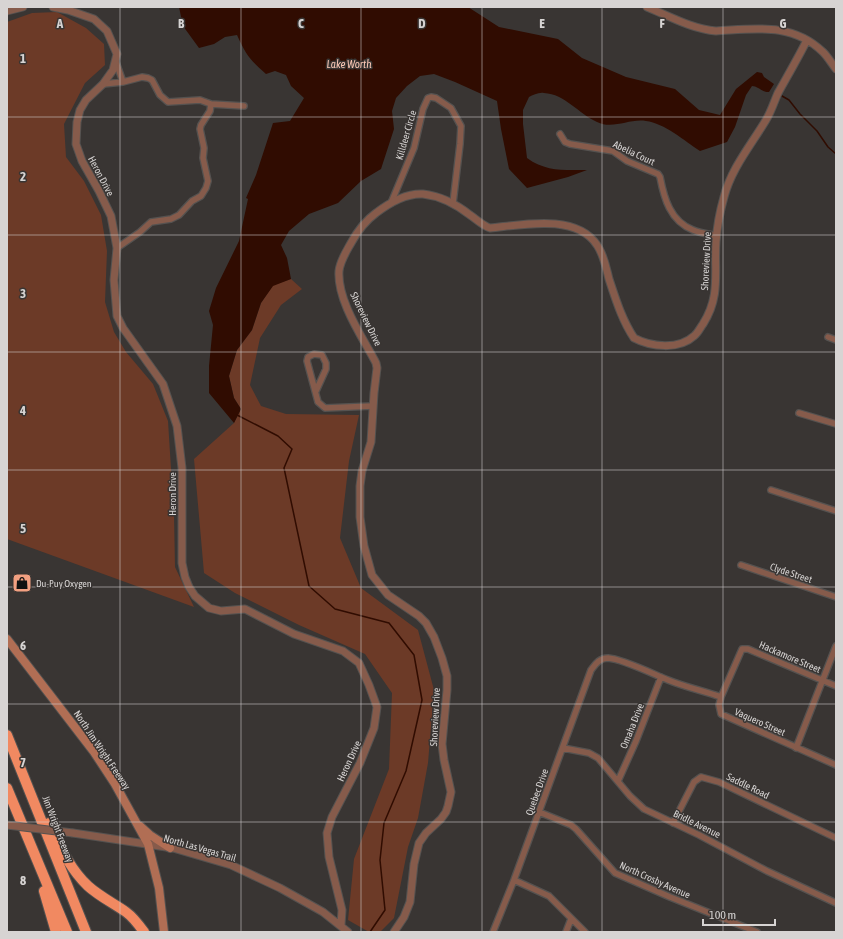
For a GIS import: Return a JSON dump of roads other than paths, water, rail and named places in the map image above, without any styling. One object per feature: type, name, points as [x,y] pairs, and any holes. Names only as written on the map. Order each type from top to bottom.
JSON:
[{"type":"highway","name":"Jim Wright Freeway","points":[[7,736],[86,932]]},
{"type":"highway","points":[[7,788],[67,932]]},
{"type":"highway","points":[[30,791],[36,796],[61,849],[74,872],[97,894],[126,912],[136,921],[144,932]]},
{"type":"highway","points":[[45,879],[44,892],[56,932]]},
{"type":"main road","name":"North Jim Wright Freeway","points":[[7,639],[94,752],[116,784],[148,844],[159,888],[164,932]]},
{"type":"main road","points":[[136,822],[150,835],[170,848]]},
{"type":"street","points":[[7,11],[23,7]]},
{"type":"street","points":[[53,7],[69,9],[94,19],[107,31],[117,54],[116,62],[123,82]]},
{"type":"street","points":[[647,7],[693,26],[708,30],[775,29],[807,40],[823,52],[836,69]]},
{"type":"street","name":"Shoreview Drive","points":[[394,932],[404,917],[410,902],[414,864],[419,843],[426,833],[441,819],[448,806],[451,792],[442,744],[447,676],[434,637],[426,623],[420,616],[388,595],[369,569],[364,546],[359,506],[362,471],[372,442],[373,406],[377,368],[376,363],[346,305],[342,292],[339,271],[344,256],[356,234],[374,215],[391,203],[406,196],[422,194],[453,203],[490,228],[549,223],[559,224],[576,229],[586,234],[596,243],[602,253],[616,301],[628,329],[634,338],[660,345],[671,345],[686,342],[695,336],[707,317],[713,302],[715,292],[717,236],[724,197],[731,176],[767,118],[778,93],[807,40]]},
{"type":"street","name":"Heron Drive","points":[[116,62],[113,70],[103,84],[90,95],[80,110],[77,122],[76,144],[82,161],[111,216],[117,248],[114,280],[118,316],[123,328],[164,384],[177,426],[182,468],[182,563],[189,587],[202,603],[214,610],[245,609],[294,634],[317,641],[347,654],[359,664],[377,707],[374,728],[360,763],[332,817],[327,834],[329,857],[342,910],[341,925]]},
{"type":"street","points":[[103,84],[123,82],[142,77],[152,80],[160,95],[171,103],[200,100],[211,104],[244,106]]},
{"type":"street","name":"Killdeer Circle","points":[[391,203],[414,148],[423,109],[428,98],[431,97],[436,98],[451,108],[461,126],[453,203]]},
{"type":"street","points":[[117,248],[140,232],[151,222],[172,219],[179,215],[192,201],[200,196],[206,188],[208,181],[203,158],[204,148],[200,129],[210,111],[211,104]]},
{"type":"street","name":"Abelia Court","points":[[560,134],[565,142],[613,151],[627,161],[658,174],[660,176],[666,204],[680,222],[692,230],[717,236]]},
{"type":"street","points":[[828,337],[836,340]]},
{"type":"street","points":[[316,391],[326,369],[326,364],[322,354],[308,356],[307,361],[318,402],[321,406],[325,408],[373,406]]},
{"type":"street","points":[[799,413],[836,424]]},
{"type":"street","points":[[771,490],[836,511]]},
{"type":"street","name":"Clyde Street","points":[[741,565],[836,597]]},
{"type":"street","points":[[796,748],[836,646]]},
{"type":"street","name":"Hackamore Street","points":[[721,697],[742,648],[748,649],[836,686]]},
{"type":"street","name":"Quebec Drive","points":[[493,932],[514,880],[592,670],[596,663],[608,658],[661,677]]},
{"type":"street","points":[[661,677],[721,697]]},
{"type":"street","name":"Omaha Drive","points":[[618,781],[636,741],[661,677]]},
{"type":"street","name":"Vaquero Street","points":[[721,697],[718,705],[721,714],[836,765]]},
{"type":"street","name":"Bridle Avenue","points":[[563,748],[589,753],[598,758],[630,796],[644,809],[699,835],[767,871],[836,903]]},
{"type":"street","name":"Saddle Road","points":[[673,823],[694,782],[697,778],[701,777],[719,782],[836,838]]},
{"type":"street","name":"North Crosby Avenue","points":[[539,812],[571,825],[576,829],[615,873],[757,932]]},
{"type":"street","name":"North Las Vegas Trail","points":[[7,825],[148,844],[170,848],[231,865],[271,883],[323,912],[348,932]]},
{"type":"street","points":[[514,880],[549,896],[584,932]]},
{"type":"street","points":[[566,932],[571,919]]},
{"type":"water","name":"Lake Worth","points":[[179,7],[468,7],[499,27],[558,39],[582,58],[626,77],[675,89],[699,110],[720,115],[736,89],[757,72],[762,73],[764,77],[774,84],[769,92],[752,86],[746,95],[735,127],[727,142],[700,151],[674,133],[653,122],[634,121],[609,125],[603,124],[590,118],[559,97],[552,94],[538,93],[529,97],[523,110],[527,158],[534,163],[549,168],[563,170],[587,170],[568,177],[527,188],[509,169],[497,101],[434,74],[420,76],[407,86],[396,98],[392,111],[394,129],[381,169],[361,181],[338,203],[309,214],[289,231],[281,245],[287,258],[291,279],[273,286],[261,303],[252,330],[237,350],[229,376],[234,398],[241,409],[234,423],[209,393],[209,366],[213,325],[209,311],[216,288],[239,241],[248,199],[246,198],[256,175],[273,123],[290,121],[304,98],[291,86],[286,75],[275,71],[266,74],[252,61],[243,48],[237,35],[225,37],[214,44],[199,48],[183,26]]},
{"type":"waterway","points":[[782,96],[789,100],[800,114],[817,131],[828,147],[836,154]]},
{"type":"waterway","points":[[237,415],[278,436],[292,449],[284,468],[309,586],[335,609],[389,623],[414,655],[422,700],[406,771],[384,823],[380,860],[385,910],[370,932]]},
{"type":"place","name":"Du-Puy Oxygen","points":[[22,583]]}]
